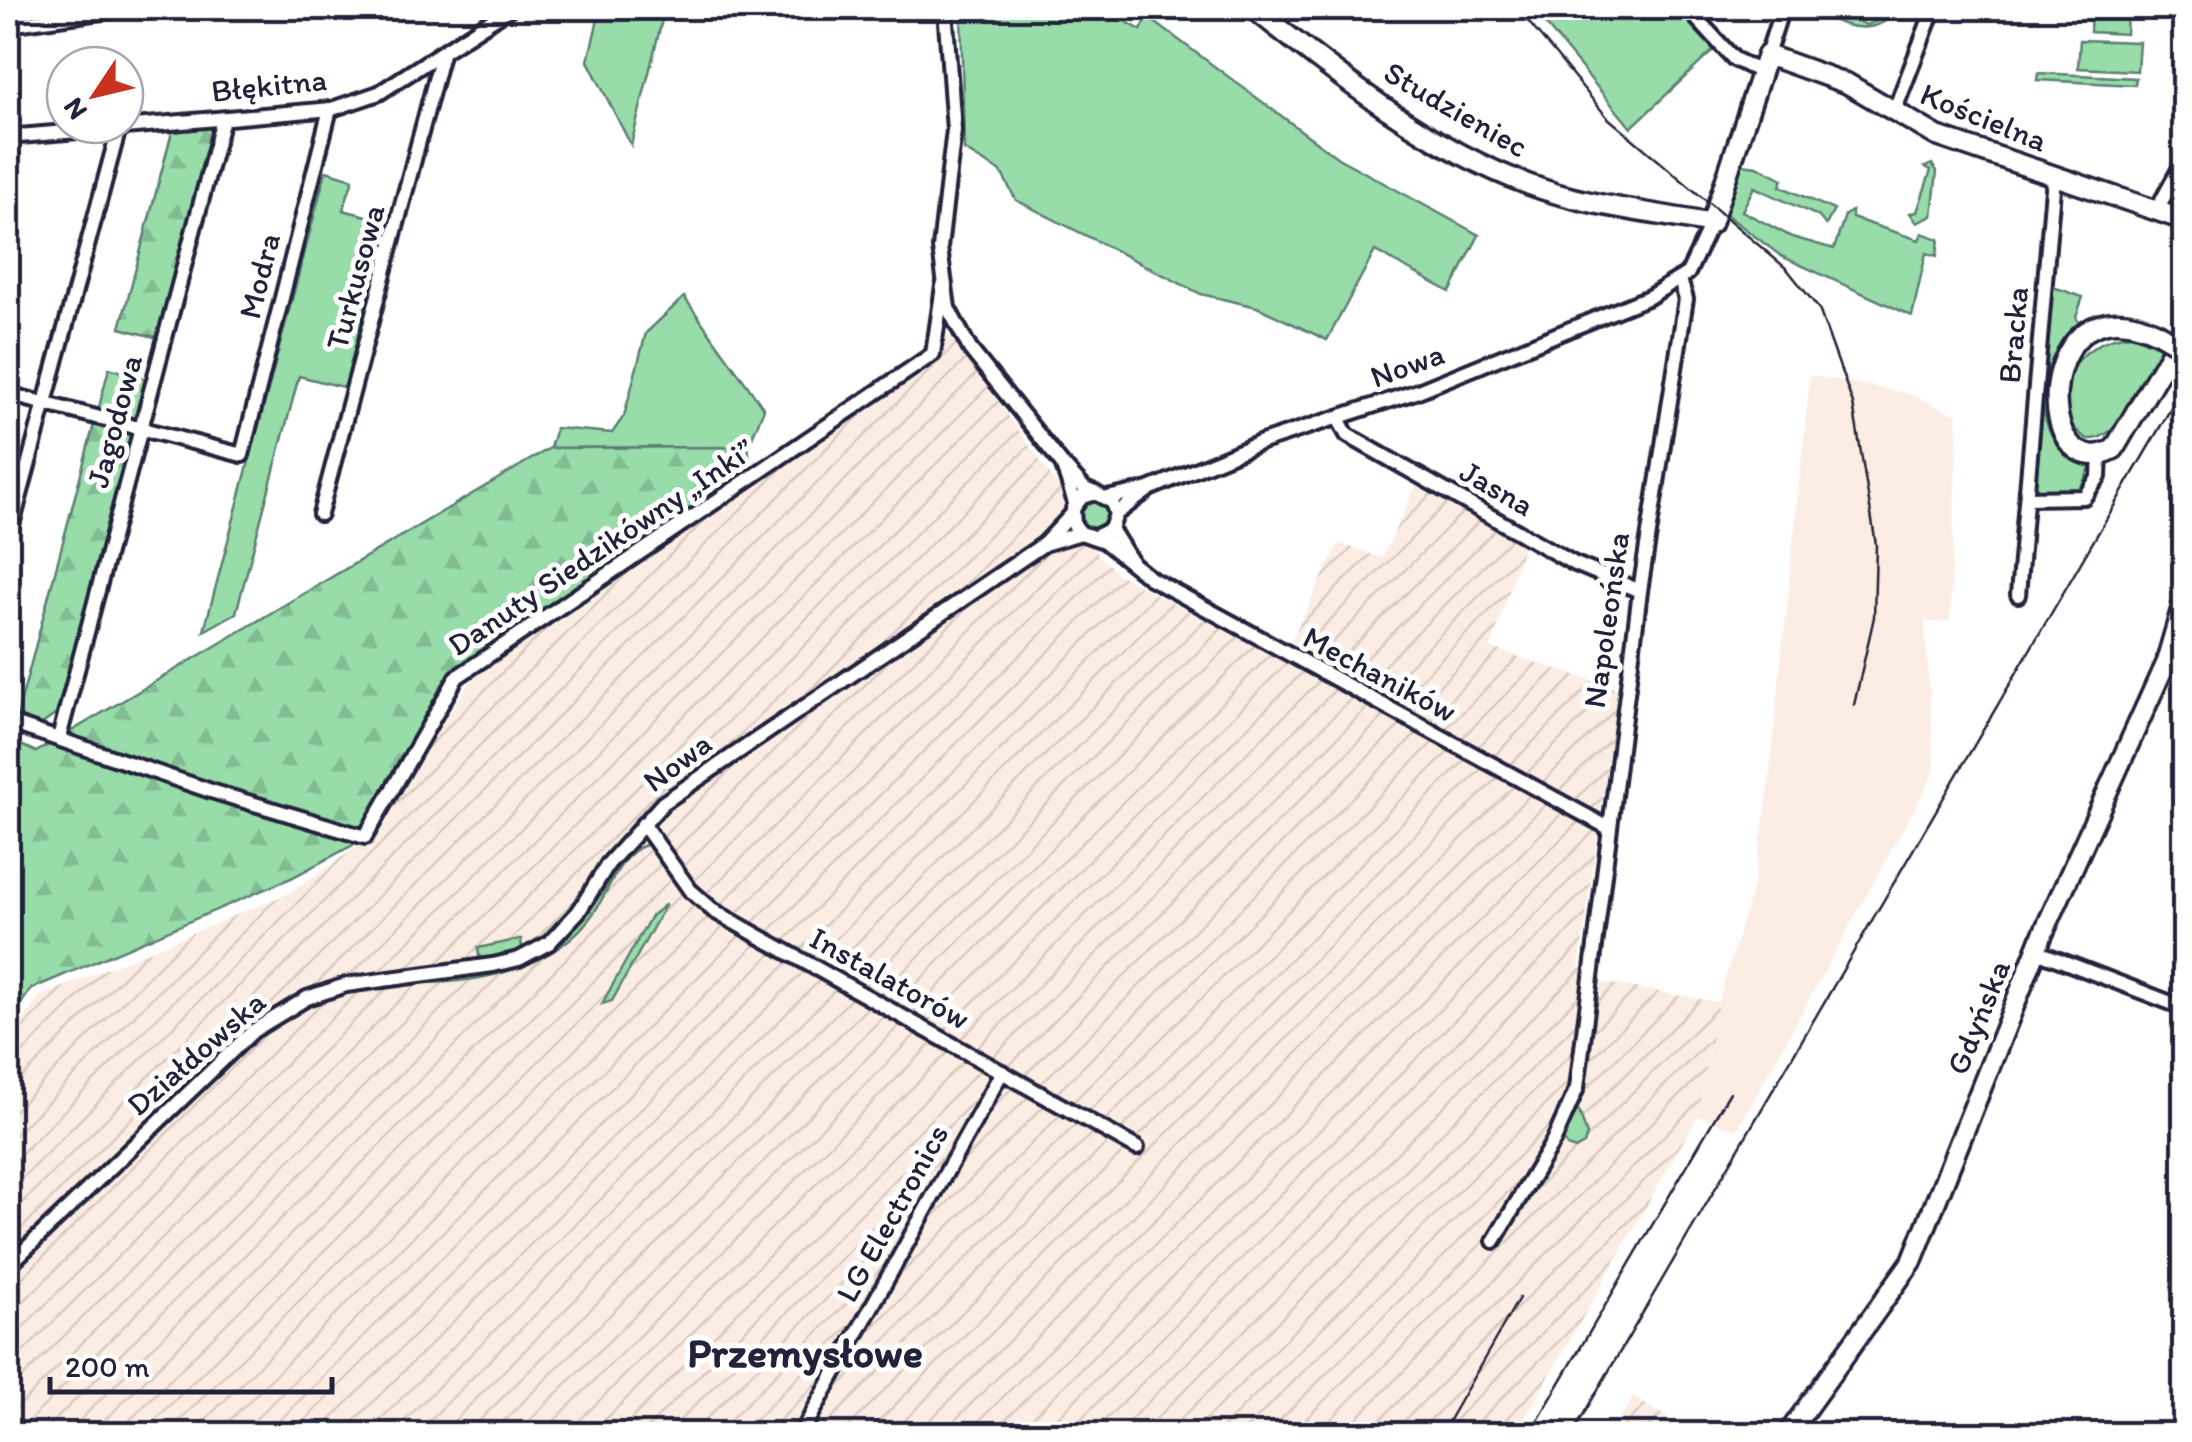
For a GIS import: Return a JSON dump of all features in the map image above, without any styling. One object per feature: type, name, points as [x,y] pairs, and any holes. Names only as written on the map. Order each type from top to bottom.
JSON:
[{"type":"main road","name":"Studzieniec","points":[[1253,8],[1348,81],[1476,162],[1533,187],[1711,224]]},
{"type":"main road","points":[[1711,224],[1764,64]]},
{"type":"main road","name":"Kościelna","points":[[1764,64],[1848,84],[1937,136],[2184,220]]},
{"type":"main road","points":[[2184,330],[2122,438],[2114,448],[2100,454],[2079,449],[2061,426],[2054,396],[2059,368],[2075,343],[2107,326],[2130,324],[2158,333],[2184,348]]},
{"type":"main road","name":"Gdyńska","points":[[1788,1434],[1912,1261],[2036,952],[2166,662],[2184,600]]},
{"type":"street","points":[[8,24],[129,8]]},
{"type":"street","name":"Błękitna","points":[[145,126],[330,110],[379,94],[510,8]]},
{"type":"street","points":[[945,8],[954,130],[940,248],[952,318],[970,349],[1062,464],[1101,495],[1116,514],[1112,529],[1131,561]]},
{"type":"street","points":[[1687,8],[1734,59],[1764,64],[1782,8]]},
{"type":"street","points":[[1894,112],[1934,8]]},
{"type":"street","name":"Turkusowa","points":[[320,514],[442,54]]},
{"type":"street","name":"Modra","points":[[140,429],[242,456],[330,110]]},
{"type":"street","name":"Jagodowa","points":[[59,738],[223,119]]},
{"type":"street","name":"Błękitna","points":[[8,137],[45,134]]},
{"type":"street","points":[[8,540],[114,145]]},
{"type":"street","points":[[2156,211],[2184,160]]},
{"type":"street","name":"Bracka","points":[[2018,595],[2054,178]]},
{"type":"street","points":[[1680,280],[1696,261],[1711,224]]},
{"type":"street","name":"Nowa","points":[[1116,514],[1149,489],[1262,442],[1462,374],[1680,280]]},
{"type":"street","name":"Napoleońska","points":[[1494,1240],[1554,1140],[1577,1088],[1640,591],[1686,299],[1680,280]]},
{"type":"street","name":"Danuty Siedzikówny „Inki”","points":[[8,722],[211,791],[365,837],[457,677],[934,354],[944,286]]},
{"type":"street","points":[[8,394],[140,429]]},
{"type":"street","name":"Jasna","points":[[1338,418],[1347,434],[1573,563],[1640,591]]},
{"type":"street","points":[[2027,498],[2084,497],[2099,476],[2100,454]]},
{"type":"street","points":[[1062,464],[1074,508],[1088,535]]},
{"type":"street","name":"Nowa","points":[[643,824],[684,788],[1044,544],[1074,508],[1101,495],[1149,489]]},
{"type":"street","name":"Nowa","points":[[1044,544],[1112,529]]},
{"type":"street","name":"Mechaników","points":[[1088,535],[1131,561],[1150,578],[1252,637],[1608,827]]},
{"type":"street","name":"Instalatorów","points":[[643,824],[690,890],[714,912],[1138,1148]]},
{"type":"street","name":"Działdowska","points":[[8,1266],[252,1031],[307,998],[346,985],[494,965],[535,952],[566,928],[608,864],[643,824]]},
{"type":"street","points":[[2036,952],[2184,1008]]},
{"type":"street","name":"LG Electronics","points":[[801,1434],[1002,1072]]},
{"type":"shaded area","points":[[951,335],[1072,506],[1097,554],[1118,574],[1281,661],[1339,543],[1382,558],[1418,481],[1526,538],[1491,648],[1618,689],[1579,967],[1601,982],[1718,1002],[1698,1116],[1516,1434],[8,1434],[8,1041],[40,996],[289,893],[363,843],[471,681],[563,610]]},
{"type":"shaded area","points":[[1810,375],[1907,393],[1958,415],[1950,621],[1925,622],[1935,771],[1737,1130],[1698,1116],[1718,1002],[1753,886],[1767,801]]},
{"type":"shaded area","points":[[1633,1397],[1694,1434],[1611,1434]]},
{"type":"green space","points":[[665,8],[631,145],[588,61],[600,11]]},
{"type":"green space","points":[[961,8],[1102,8],[1141,30],[1148,17],[1338,158],[1479,235],[1450,292],[1375,251],[1327,340],[1257,307],[1201,294],[1016,200],[1001,172],[964,150]]},
{"type":"green space","points":[[1532,8],[1684,8],[1717,47],[1631,128]]},
{"type":"green space","points":[[1829,8],[1866,25],[1876,21],[1882,8],[1897,8],[1881,23],[1862,28],[1841,24],[1822,14]]},
{"type":"green space","points":[[2091,13],[2127,14],[2126,34],[2090,32]]},
{"type":"green space","points":[[2080,40],[2139,42],[2137,71],[2078,68]]},
{"type":"green space","points":[[2038,73],[2136,78],[2135,85],[2037,80]]},
{"type":"green space","points":[[215,127],[158,338],[120,328],[172,132]]},
{"type":"green space","points":[[1742,164],[1757,166],[1783,179],[1780,186],[1834,210],[1826,225],[1818,216],[1754,187],[1742,211],[1792,237],[1834,249],[1845,215],[1852,211],[1852,218],[1919,240],[1922,233],[1939,239],[1937,256],[1926,253],[1912,316],[1781,256],[1724,213]]},
{"type":"green space","points":[[1932,164],[1937,171],[1932,216],[1917,223],[1910,213],[1917,212],[1931,170],[1925,167]]},
{"type":"green space","points":[[326,171],[353,179],[343,210],[390,222],[347,388],[299,376],[236,613],[204,631]]},
{"type":"green space","points":[[2047,285],[2083,297],[2076,317],[2080,325],[2067,337],[2048,368],[2043,403],[2053,436],[2064,451],[2090,468],[2078,493],[2032,493]]},
{"type":"green space","points":[[684,297],[764,409],[748,447],[550,448],[556,428],[612,433],[624,416],[646,333]]},
{"type":"green space","points":[[2132,335],[2163,348],[2123,419],[2100,437],[2087,439],[2071,424],[2064,407],[2063,390],[2069,374],[2094,347]]},
{"type":"green space","points":[[109,368],[147,379],[135,421],[98,411]]},
{"type":"green space","points":[[94,424],[133,434],[59,712],[38,727],[16,720]]},
{"type":"green space","points":[[748,447],[752,474],[563,610],[442,688],[353,845],[291,878],[31,989],[8,1023],[8,739],[36,752],[550,448]]},
{"type":"green space","points":[[1093,502],[1103,506],[1107,516],[1103,526],[1093,530],[1083,526],[1079,516],[1083,506]]},
{"type":"green space","points":[[646,845],[629,856],[579,931],[538,960],[490,976],[415,983],[505,968],[559,941],[589,912],[629,851]]},
{"type":"green space","points":[[666,904],[612,1001],[602,1004],[651,916]]},
{"type":"green space","points":[[521,939],[522,948],[515,955],[486,961],[479,956],[478,948]]},
{"type":"green space","points":[[1574,1111],[1579,1111],[1587,1135],[1584,1144],[1575,1149],[1567,1146],[1561,1136]]},
{"type":"railway","points":[[1517,8],[1607,117],[1787,269],[1819,309],[1853,404],[1876,545],[1874,617],[1854,705]]},
{"type":"railway","points":[[1572,1434],[2184,386]]},
{"type":"railway","points":[[1530,1434],[1730,1092]]},
{"type":"railway","points":[[1441,1434],[1519,1298]]},
{"type":"district","name":"Przemysłowe","points":[[805,1352]]}]
